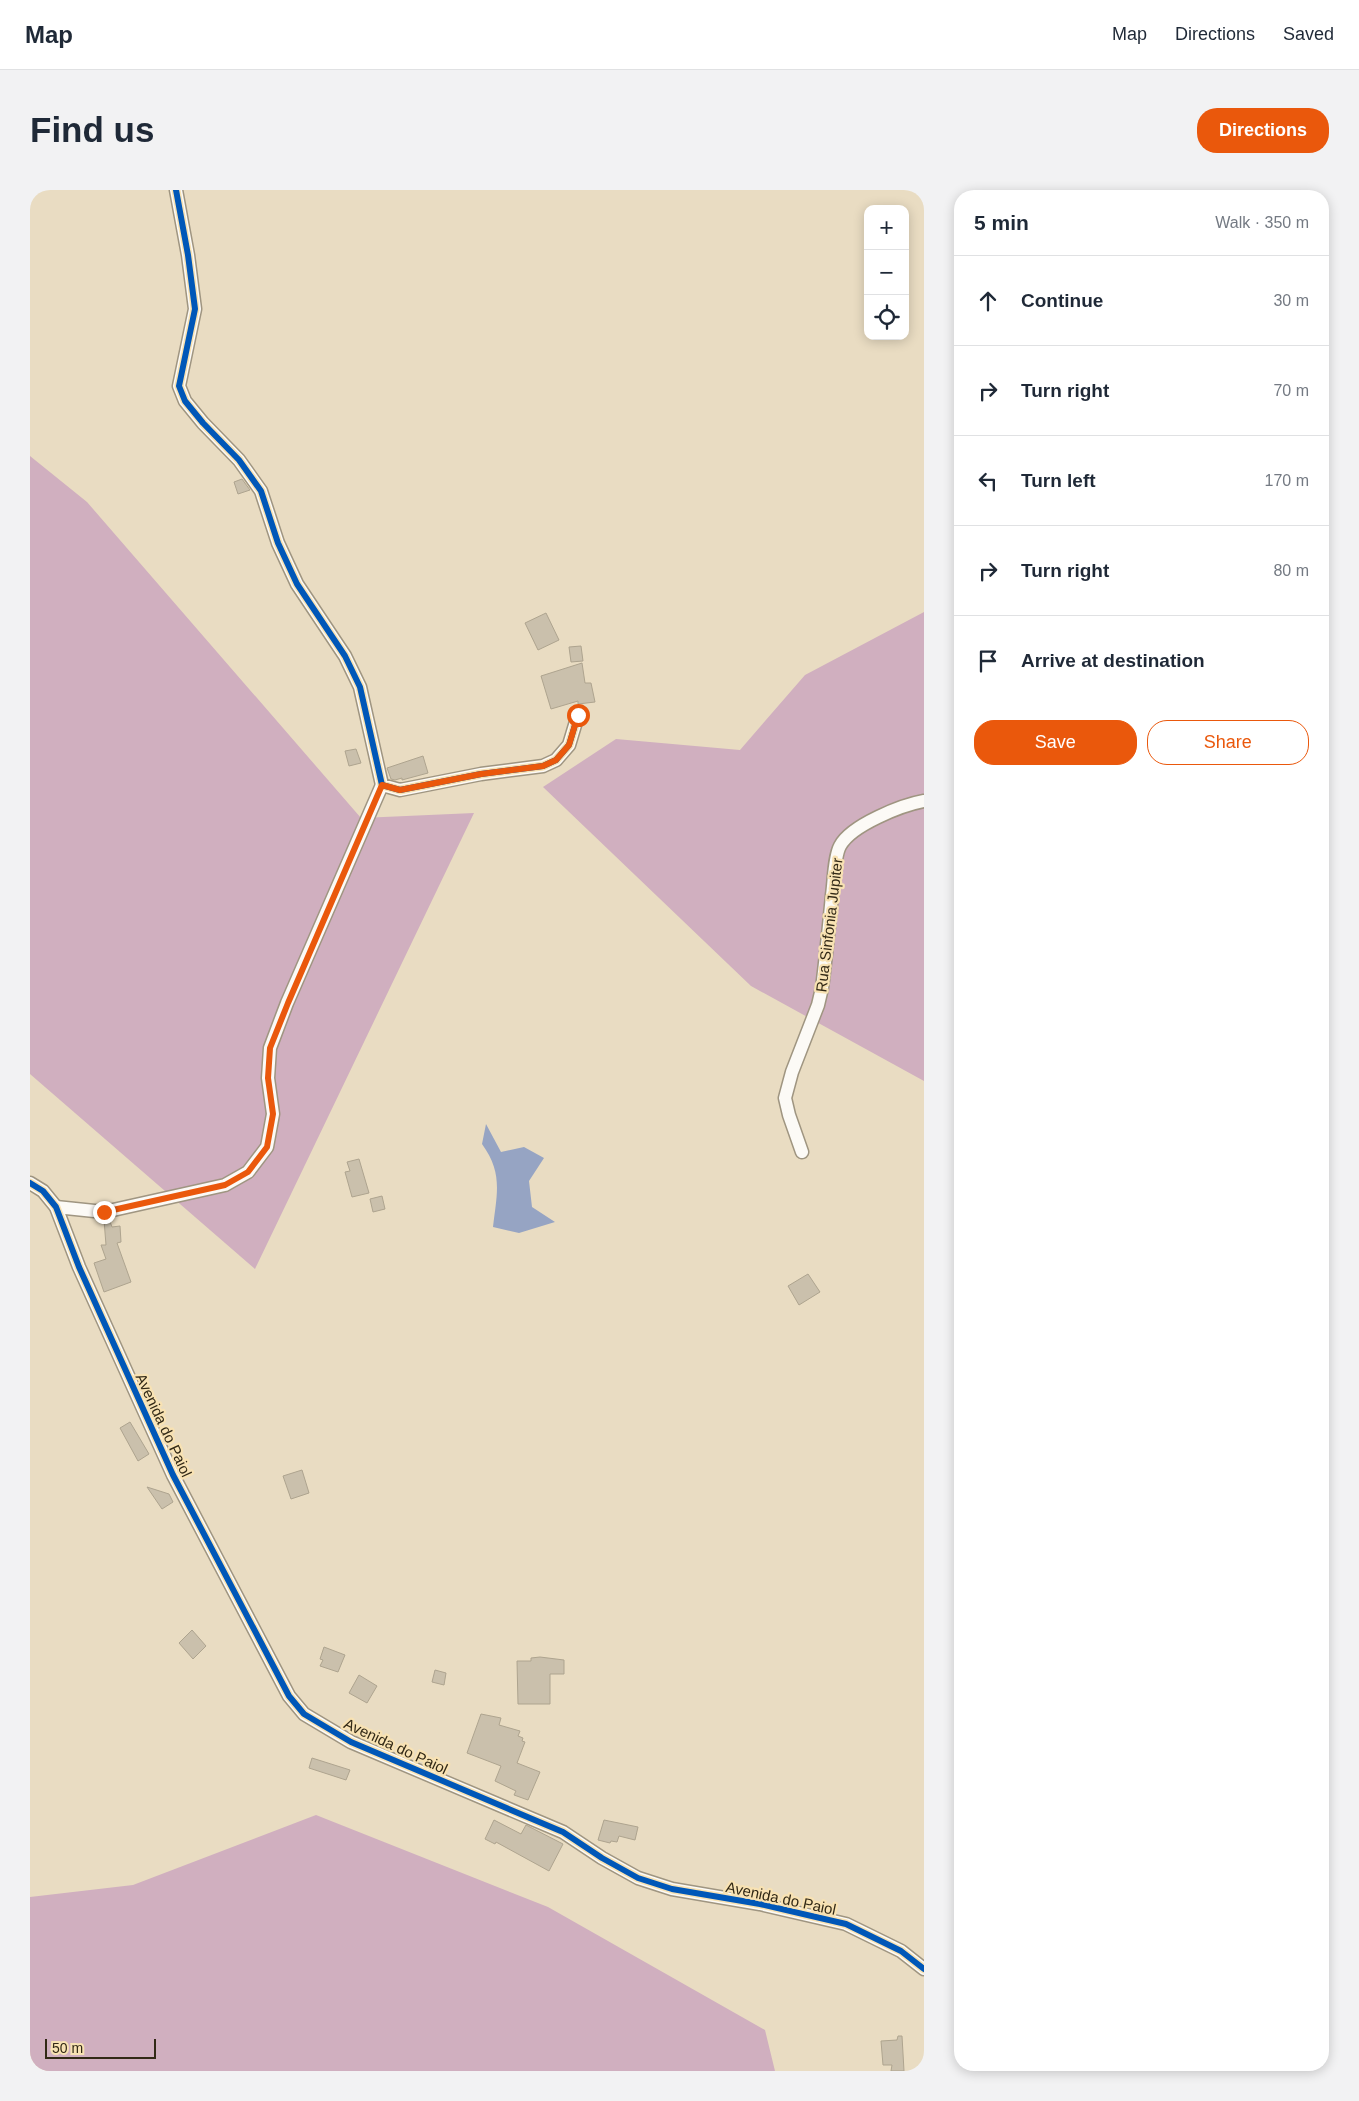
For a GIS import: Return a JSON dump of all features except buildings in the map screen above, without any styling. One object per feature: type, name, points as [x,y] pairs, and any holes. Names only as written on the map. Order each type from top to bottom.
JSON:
[{"type":"street","points":[[56,1207],[104,1212],[225,1185],[248,1172],[267,1147],[273,1114],[268,1078],[270,1048],[382,785],[360,687],[345,656],[297,584],[278,543],[261,491],[239,460],[203,423],[185,401],[179,386],[195,309],[176,190]]},
{"type":"street","points":[[382,785],[400,790],[481,774],[543,766],[556,760],[569,745],[578,715]]},
{"type":"street","name":"Rua Sinfonia Jupiter","points":[[802,1152],[785,1098],[792,1072],[818,1005],[822,988],[834,878],[840,846],[850,834],[863,826],[911,803],[924,801]]},
{"type":"street","name":"Avenida do Paiol","points":[[30,1183],[43,1191],[56,1207],[79,1268],[173,1475],[289,1696],[304,1714],[351,1742],[563,1832],[602,1858],[638,1878],[672,1889],[760,1904],[846,1924],[901,1951],[924,1969]]},
{"type":"shaded area","points":[[30,456],[87,502],[361,818],[474,813],[255,1269],[30,1074]]},
{"type":"shaded area","points":[[924,612],[924,1081],[751,986],[543,787],[616,739],[740,750],[805,675]]},
{"type":"shaded area","points":[[316,1815],[548,1907],[765,2030],[775,2071],[30,2071],[30,1897],[133,1885]]},
{"type":"water","points":[[486,1124],[501,1152],[524,1147],[544,1158],[529,1181],[532,1207],[555,1222],[519,1233],[493,1227],[497,1184],[493,1164],[482,1144]]},
{"type":"cycle path","points":[[176,190],[188,255],[195,309],[179,386],[185,401],[203,423],[239,460],[261,491],[278,543],[297,584],[345,656],[360,687],[382,785],[400,790],[481,774],[543,766],[556,760],[569,745],[578,715]]},
{"type":"cycle path","points":[[30,1183],[43,1191],[56,1207],[79,1267],[173,1475],[289,1696],[304,1714],[351,1742],[563,1832],[602,1858],[638,1878],[672,1889],[760,1904],[846,1924],[901,1951],[924,1969]]},
{"type":"route","points":[[104,1212],[225,1185],[248,1172],[267,1147],[273,1114],[268,1078],[270,1048],[382,785],[400,790],[481,774],[543,766],[556,760],[569,745],[578,715]]}]
